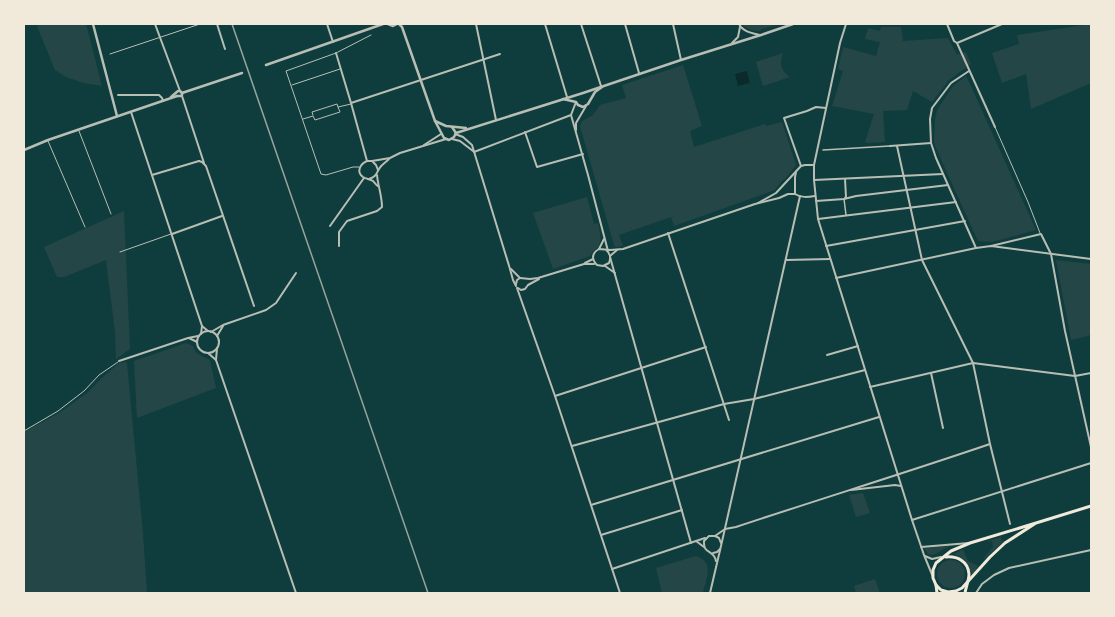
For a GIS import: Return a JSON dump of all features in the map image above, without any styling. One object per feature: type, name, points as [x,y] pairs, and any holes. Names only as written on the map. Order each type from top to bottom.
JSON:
[{"type":"main road","points":[[1036,523],[1005,543],[962,588],[956,591],[948,592],[941,590],[936,584],[933,578],[933,570],[936,563],[951,551],[972,542],[1091,506]]},
{"type":"main road","points":[[944,557],[957,557],[963,561],[967,567],[969,575],[965,593]]},
{"type":"main road","points":[[936,584],[937,593]]},
{"type":"street","points":[[93,24],[117,116]]},
{"type":"street","points":[[155,24],[177,82],[179,94],[206,166],[254,306]]},
{"type":"street","points":[[217,24],[225,49]]},
{"type":"street","points":[[327,24],[333,42]]},
{"type":"street","points":[[266,65],[383,24]]},
{"type":"street","points":[[388,24],[393,26],[398,24],[402,27],[435,121],[446,140]]},
{"type":"street","points":[[476,24],[496,120]]},
{"type":"street","points":[[545,24],[567,97]]},
{"type":"street","points":[[581,24],[601,86]]},
{"type":"street","points":[[625,24],[639,73]]},
{"type":"street","points":[[673,24],[681,60]]},
{"type":"street","points":[[452,139],[455,133],[583,93],[639,73],[793,24]]},
{"type":"street","points":[[846,24],[840,43],[814,165],[815,196],[818,219],[879,417],[921,547],[933,578]]},
{"type":"street","points":[[947,24],[954,41],[957,43],[994,127]]},
{"type":"street","points":[[957,43],[1002,24]]},
{"type":"street","points":[[732,43],[738,37],[739,25]]},
{"type":"street","points":[[739,25],[748,32],[761,35]]},
{"type":"street","points":[[336,53],[367,161]]},
{"type":"street","points":[[351,103],[500,54]]},
{"type":"street","points":[[969,71],[951,83],[932,108],[930,119],[931,143],[976,248]]},
{"type":"street","points":[[24,150],[48,140],[242,73]]},
{"type":"street","points":[[575,131],[576,123],[595,92],[608,84]]},
{"type":"street","points":[[583,93],[589,96],[590,100]]},
{"type":"street","points":[[578,94],[575,98],[576,102],[571,115],[575,131],[607,251],[615,273],[691,543]]},
{"type":"street","points":[[118,95],[158,95],[163,101]]},
{"type":"street","points":[[563,98],[576,102],[580,107],[586,106]]},
{"type":"street","points":[[801,166],[784,118],[816,107],[826,108]]},
{"type":"street","points":[[131,112],[202,326],[201,334]]},
{"type":"street","points":[[474,152],[571,115]]},
{"type":"street","points":[[435,121],[446,126],[469,129]]},
{"type":"street","points":[[421,146],[441,133],[446,126]]},
{"type":"street","points":[[452,127],[455,133],[466,139],[472,145],[513,280],[517,287],[555,396],[620,592]]},
{"type":"street","points":[[525,132],[537,168],[582,154]]},
{"type":"street","points":[[378,187],[373,181],[364,178],[360,173],[362,163],[390,158],[421,146],[452,139],[460,141],[474,152]]},
{"type":"street","points":[[823,150],[931,143]]},
{"type":"street","points":[[896,146],[922,260],[973,363],[1001,492],[1010,524]]},
{"type":"street","points":[[199,161],[201,159],[201,155]]},
{"type":"street","points":[[339,246],[339,232],[347,221],[377,211],[382,207],[377,174],[378,170],[390,158]]},
{"type":"street","points":[[152,175],[199,161],[206,166]]},
{"type":"street","points":[[372,161],[378,170]]},
{"type":"street","points":[[755,204],[776,193],[801,166],[814,165]]},
{"type":"street","points":[[795,194],[796,171]]},
{"type":"street","points":[[368,179],[375,177],[377,174]]},
{"type":"street","points":[[814,180],[943,174]]},
{"type":"street","points":[[330,226],[364,178]]},
{"type":"street","points":[[845,179],[846,196],[844,199],[846,216]]},
{"type":"street","points":[[816,201],[844,199],[856,196],[948,184]]},
{"type":"street","points":[[599,249],[607,251],[618,250],[788,194],[815,196]]},
{"type":"street","points":[[710,593],[800,196]]},
{"type":"street","points":[[818,219],[956,202]]},
{"type":"street","points":[[172,234],[222,216]]},
{"type":"street","points":[[826,246],[965,221]]},
{"type":"street","points":[[668,233],[729,420]]},
{"type":"street","points":[[836,278],[991,246],[1041,234],[1051,254],[1064,331],[1090,435],[1091,447]]},
{"type":"street","points":[[595,264],[593,259],[594,253],[599,249],[604,238]]},
{"type":"street","points":[[991,246],[1091,259]]},
{"type":"street","points":[[605,266],[609,263],[610,256],[618,250]]},
{"type":"street","points":[[578,266],[593,259]]},
{"type":"street","points":[[786,260],[830,259]]},
{"type":"street","points":[[510,269],[520,278],[526,279],[542,277],[589,264],[605,266],[615,273]]},
{"type":"street","points":[[211,332],[223,325],[266,310],[276,303],[296,273]]},
{"type":"street","points":[[517,287],[523,290],[528,285],[542,277]]},
{"type":"street","points":[[517,287],[517,280],[520,278]]},
{"type":"street","points":[[526,279],[528,285]]},
{"type":"street","points":[[217,337],[223,325]]},
{"type":"street","points":[[202,326],[217,337],[219,341],[216,360],[296,593]]},
{"type":"street","points":[[119,361],[198,336],[208,331]]},
{"type":"street","points":[[198,336],[197,342],[199,349],[204,353],[208,353],[216,360]]},
{"type":"street","points":[[188,338],[197,342]]},
{"type":"street","points":[[827,355],[858,346]]},
{"type":"street","points":[[555,396],[706,347]]},
{"type":"street","points":[[208,353],[213,352],[217,348]]},
{"type":"street","points":[[870,387],[973,363],[1075,376],[1091,373]]},
{"type":"street","points":[[571,446],[724,404],[754,399],[865,370]]},
{"type":"street","points":[[931,373],[943,428]]},
{"type":"street","points":[[591,505],[879,417]]},
{"type":"street","points":[[612,569],[710,536],[714,536],[725,529],[736,527],[990,444]]},
{"type":"street","points":[[912,520],[1091,463]]},
{"type":"street","points":[[846,491],[894,485],[902,486]]},
{"type":"street","points":[[601,535],[682,510]]},
{"type":"street","points":[[714,536],[720,540],[721,545]]},
{"type":"street","points":[[704,547],[704,541],[707,538]]},
{"type":"street","points":[[696,541],[708,552],[713,553],[716,557],[717,564]]},
{"type":"street","points":[[921,547],[972,542]]},
{"type":"street","points":[[713,553],[717,552],[720,548]]},
{"type":"street","points":[[976,593],[982,584],[994,575],[1009,568],[1091,550]]},
{"type":"street","points":[[924,555],[932,559],[944,557]]},
{"type":"lane","points":[[110,54],[200,24]]},
{"type":"lane","points":[[360,167],[353,167],[326,175],[321,174],[286,71],[336,53],[371,35]]},
{"type":"lane","points":[[291,86],[341,69]]},
{"type":"lane","points":[[338,107],[351,103]]},
{"type":"lane","points":[[337,104],[340,112],[315,120],[313,116],[312,112],[337,104]]},
{"type":"lane","points":[[303,120],[313,116]]},
{"type":"lane","points":[[994,127],[1041,234]]},
{"type":"lane","points":[[78,130],[111,214]]},
{"type":"lane","points":[[48,140],[85,227]]},
{"type":"lane","points":[[120,252],[172,234]]},
{"type":"lane","points":[[24,431],[58,411],[84,391],[99,375],[119,361]]},
{"type":"shaded area","points":[[42,24],[86,24],[102,86],[84,83],[66,77],[55,70],[37,26]]},
{"type":"shaded area","points":[[742,24],[780,24],[762,29],[760,31],[755,31],[746,28]]},
{"type":"shaded area","points":[[1091,24],[1091,83],[1031,109],[1026,74],[1002,83],[992,53],[1019,44],[1017,35]]},
{"type":"shaded area","points":[[881,27],[901,27],[903,41],[948,38],[957,55],[966,52],[971,64],[949,80],[932,102],[913,91],[907,110],[883,111],[885,142],[867,143],[865,142],[874,114],[832,106],[843,71],[838,69],[843,47],[876,56],[880,42],[865,39],[868,28],[880,31]]},
{"type":"shaded area","points":[[783,53],[781,64],[783,70],[790,77],[763,86],[756,62]]},
{"type":"shaded area","points":[[683,65],[702,126],[690,131],[694,147],[765,124],[766,126],[782,122],[796,165],[775,190],[674,226],[671,217],[619,235],[623,246],[616,247],[614,245],[580,126],[582,121],[593,115],[600,105],[626,98],[622,85]]},
{"type":"shaded area","points":[[747,71],[750,83],[738,86],[735,74]]},
{"type":"shaded area","points":[[966,76],[1036,230],[992,242],[978,241],[947,173],[934,143],[935,120],[937,110],[953,86]]},
{"type":"shaded area","points":[[587,197],[594,224],[598,223],[599,226],[600,243],[590,256],[553,269],[533,213]]},
{"type":"shaded area","points":[[124,211],[130,349],[116,359],[115,332],[106,260],[64,277],[57,277],[44,247]]},
{"type":"shaded area","points":[[1056,260],[1091,264],[1091,335],[1071,340]]},
{"type":"shaded area","points":[[186,343],[193,346],[196,353],[210,360],[216,388],[137,418],[134,361]]},
{"type":"shaded area","points":[[126,362],[143,533],[147,593],[24,593],[24,432],[59,413],[87,393],[119,363]]},
{"type":"shaded area","points":[[863,493],[870,513],[856,517],[849,495]]},
{"type":"shaded area","points":[[1001,537],[1003,542],[983,559],[993,547],[992,541],[988,541]]},
{"type":"shaded area","points":[[950,546],[933,555],[928,554],[924,548]]},
{"type":"shaded area","points":[[963,549],[968,561],[978,566],[974,573],[970,573],[965,561],[954,554]]},
{"type":"shaded area","points":[[696,556],[706,562],[708,572],[703,593],[662,593],[656,568]]},
{"type":"shaded area","points":[[951,560],[961,564],[965,574],[961,584],[951,588],[941,584],[937,574],[941,564]]},
{"type":"shaded area","points":[[875,579],[880,593],[856,593],[854,586]]},
{"type":"railway","points":[[232,24],[428,593]]}]
